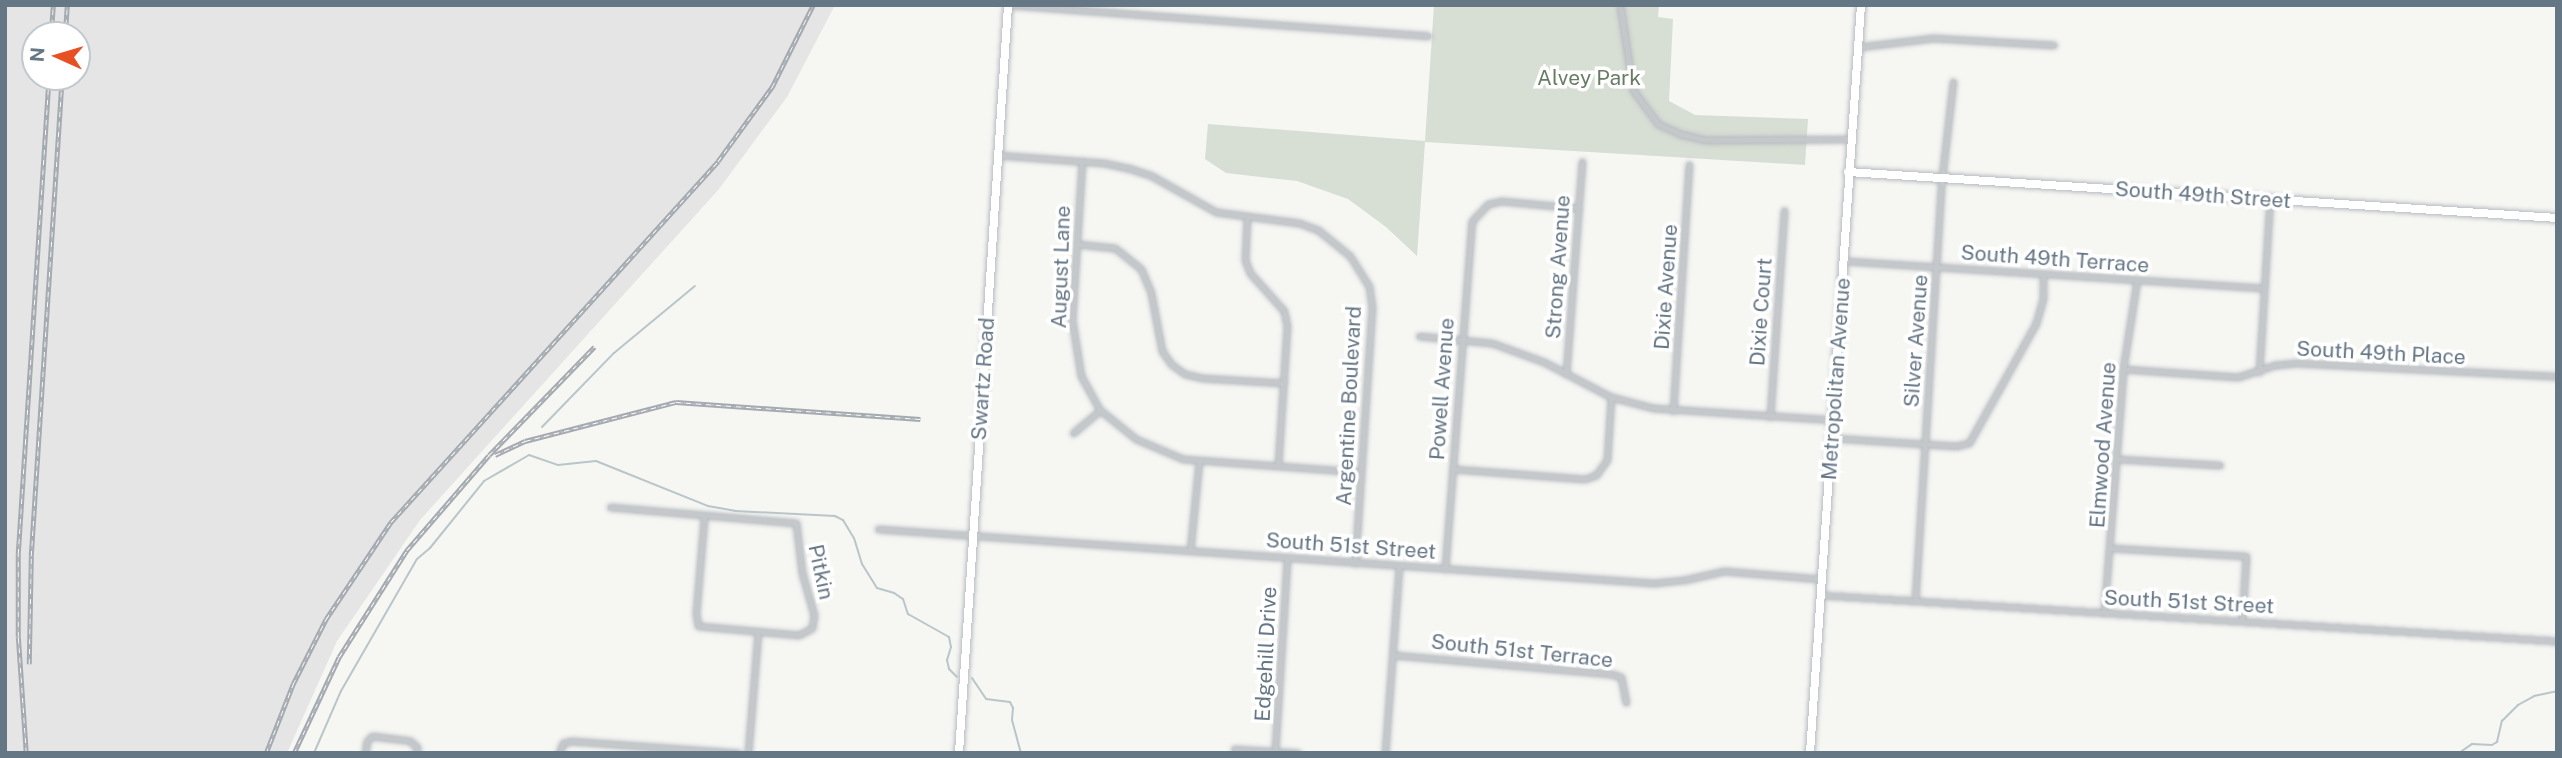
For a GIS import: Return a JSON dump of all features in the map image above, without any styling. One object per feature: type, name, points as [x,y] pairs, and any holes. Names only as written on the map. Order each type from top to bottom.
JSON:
[{"type":"street","points":[[1008,5],[1428,36]]},
{"type":"street","name":"Swartz Road","points":[[959,753],[1008,5]]},
{"type":"street","points":[[1620,5],[1633,90],[1658,124],[1679,134],[1705,139],[1851,139]]},
{"type":"street","name":"Metropolitan Avenue","points":[[1810,753],[1861,5]]},
{"type":"street","points":[[1858,47],[1933,38],[2054,45]]},
{"type":"street","name":"Silver Avenue","points":[[1914,601],[1942,177],[1954,82]]},
{"type":"street","name":"Argentine Boulevard","points":[[997,155],[1104,163],[1150,175],[1216,212],[1299,223],[1318,230],[1350,256],[1368,286],[1372,307],[1355,563]]},
{"type":"street","name":"August Lane","points":[[1082,161],[1072,320],[1076,358],[1089,392],[1100,410]]},
{"type":"street","name":"Strong Avenue","points":[[1566,374],[1582,162]]},
{"type":"street","name":"Dixie Avenue","points":[[1673,411],[1689,165]]},
{"type":"street","name":"South 49th Street","points":[[1848,172],[2557,218]]},
{"type":"street","points":[[2259,372],[2270,199]]},
{"type":"street","name":"Powell Avenue","points":[[1445,569],[1469,231],[1476,213],[1488,204],[1502,201],[1578,208]]},
{"type":"street","name":"Dixie Court","points":[[1770,417],[1784,210]]},
{"type":"street","points":[[1247,218],[1245,260],[1250,273],[1284,311],[1287,343],[1279,466]]},
{"type":"street","points":[[1077,244],[1115,248],[1141,269],[1151,293],[1162,351],[1171,364],[1185,374],[1202,379],[1284,383]]},
{"type":"street","name":"South 49th Terrace","points":[[1844,261],[2264,288]]},
{"type":"street","points":[[1832,438],[1956,446],[1969,443],[2036,323],[2043,298],[2043,274]]},
{"type":"street","name":"Elmwood Avenue","points":[[2104,613],[2123,369],[2137,280]]},
{"type":"street","points":[[1419,336],[1462,338],[1519,351],[1611,397],[1673,411],[1832,420]]},
{"type":"street","name":"South 49th Place","points":[[2123,369],[2238,377],[2276,365],[2296,363],[2557,376]]},
{"type":"street","points":[[1452,468],[1585,479],[1596,475],[1607,460],[1611,397]]},
{"type":"street","points":[[1073,433],[1100,410],[1136,439],[1183,459],[1362,472]]},
{"type":"street","points":[[2116,458],[2220,465]]},
{"type":"street","points":[[1191,551],[1199,461]]},
{"type":"street","points":[[610,508],[704,518],[696,613],[698,626],[758,631],[748,753]]},
{"type":"street","name":"Pitkin","points":[[704,518],[796,523],[802,573],[814,615],[812,628],[799,635],[758,631]]},
{"type":"street","name":"South 51st Street","points":[[878,529],[1654,583],[1684,580],[1724,571],[1821,579]]},
{"type":"street","points":[[2111,548],[2246,556],[2242,620]]},
{"type":"street","name":"Edgehill Drive","points":[[1275,751],[1287,558]]},
{"type":"street","points":[[1385,753],[1399,566]]},
{"type":"street","name":"South 51st Street","points":[[1820,595],[2557,641]]},
{"type":"street","name":"South 51st Terrace","points":[[1393,655],[1611,674],[1621,677],[1626,703]]},
{"type":"street","points":[[365,753],[367,741],[372,736],[410,741],[417,750]]},
{"type":"street","points":[[559,753],[563,743],[571,741],[739,753]]},
{"type":"street","points":[[1234,749],[1298,753]]},
{"type":"shaded area","points":[[5,5],[835,5],[787,97],[719,189],[420,520],[337,641],[287,753],[5,753]]},
{"type":"green space","name":"Alvey Park","points":[[1434,5],[1659,5],[1658,17],[1673,19],[1669,101],[1695,115],[1808,119],[1805,165],[1425,142],[1417,256],[1386,227],[1348,199],[1297,181],[1226,173],[1205,159],[1208,124],[1425,141]]},
{"type":"waterway","points":[[542,427],[614,353],[695,286]]},
{"type":"waterway","points":[[314,753],[341,691],[417,559],[430,548],[484,481],[529,455],[558,465],[596,461],[708,506],[735,511],[835,516],[843,520],[854,538],[862,564],[877,588],[903,599],[908,614],[949,637],[951,647],[947,660],[949,669],[957,677]]},
{"type":"waterway","points":[[972,678],[986,699],[1010,702],[1021,753]]},
{"type":"waterway","points":[[2459,753],[2472,744],[2492,745],[2497,742],[2502,721],[2518,705],[2534,696],[2557,691]]},
{"type":"railway","points":[[52,21],[53,5]]},
{"type":"railway","points":[[66,21],[67,5]]},
{"type":"railway","points":[[266,753],[293,684],[326,619],[391,522],[718,161],[772,87],[813,5]]},
{"type":"railway","points":[[26,753],[18,637],[18,554],[48,91]]},
{"type":"railway","points":[[29,664],[31,556],[61,91]]},
{"type":"railway","points":[[294,753],[339,657],[407,550],[489,455],[594,347]]},
{"type":"railway","points":[[495,455],[525,441],[676,402],[920,419]]}]
